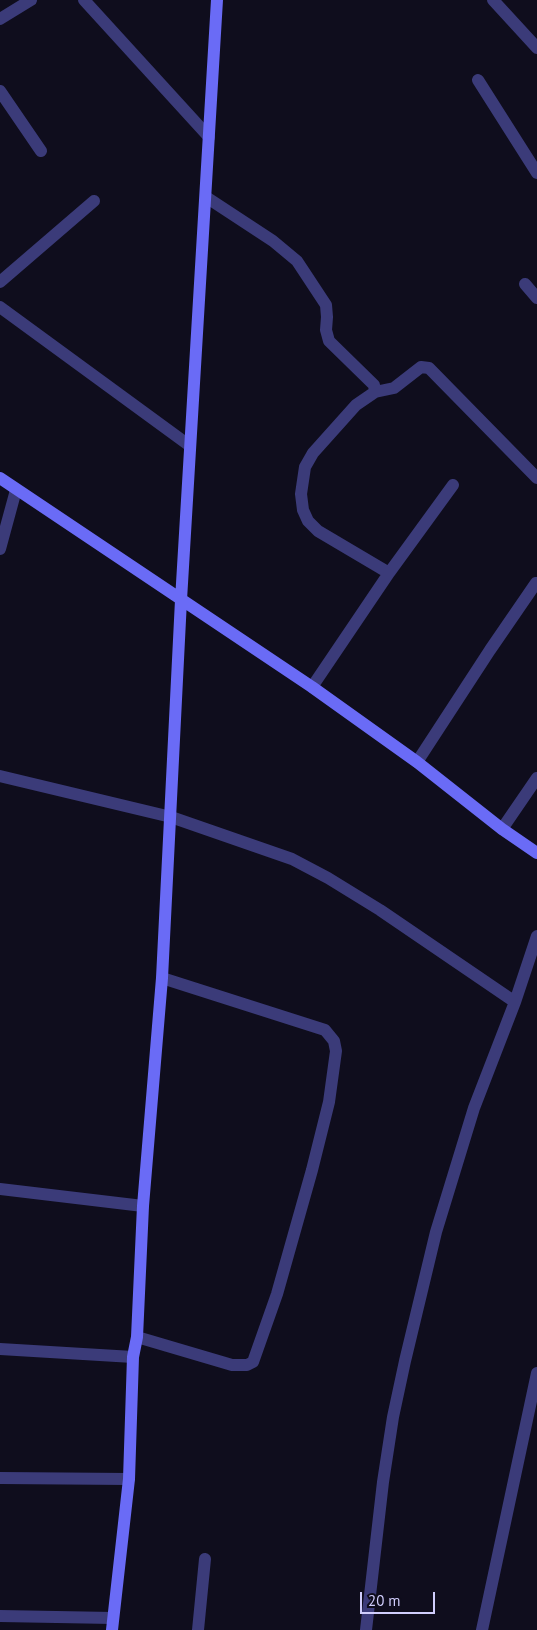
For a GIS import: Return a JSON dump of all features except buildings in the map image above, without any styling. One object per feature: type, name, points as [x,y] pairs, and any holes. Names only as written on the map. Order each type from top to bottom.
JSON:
[{"type":"street","points":[[0,19],[31,0]]},
{"type":"street","points":[[84,0],[209,138]]},
{"type":"street","points":[[0,1616],[113,1624],[129,1479],[133,1356],[137,1336],[143,1206],[162,978],[181,600],[217,0]]},
{"type":"street","points":[[493,0],[537,48]]},
{"type":"street","points":[[478,80],[537,173]]},
{"type":"street","points":[[0,91],[42,151]]},
{"type":"street","points":[[206,197],[273,241],[297,262],[326,305],[326,330],[329,341],[369,378],[374,385],[375,392]]},
{"type":"street","points":[[0,282],[94,201]]},
{"type":"street","points":[[525,284],[537,298]]},
{"type":"street","points":[[0,307],[190,446]]},
{"type":"street","points":[[388,573],[318,530],[308,520],[302,510],[301,494],[305,467],[312,453],[356,405],[375,392],[394,388],[421,367],[429,368],[537,478]]},
{"type":"street","points":[[0,478],[312,687],[417,762],[502,829],[537,853]]},
{"type":"street","points":[[312,687],[388,573],[453,485]]},
{"type":"street","points":[[0,549],[16,490]]},
{"type":"street","points":[[417,762],[536,583]]},
{"type":"street","points":[[0,776],[171,817],[284,856],[328,878],[380,910],[515,1002]]},
{"type":"street","points":[[502,829],[537,778]]},
{"type":"street","points":[[366,1630],[383,1482],[405,1360],[442,1213],[474,1108],[515,1002],[537,936]]},
{"type":"street","points":[[137,1336],[232,1365],[247,1365],[253,1362],[277,1294],[312,1170],[329,1102],[336,1051],[334,1041],[325,1030],[162,978]]},
{"type":"street","points":[[0,1189],[143,1206]]},
{"type":"street","points":[[0,1349],[133,1356]]},
{"type":"street","points":[[482,1630],[537,1373]]},
{"type":"street","points":[[0,1478],[129,1479]]},
{"type":"street","points":[[198,1630],[205,1559]]}]
